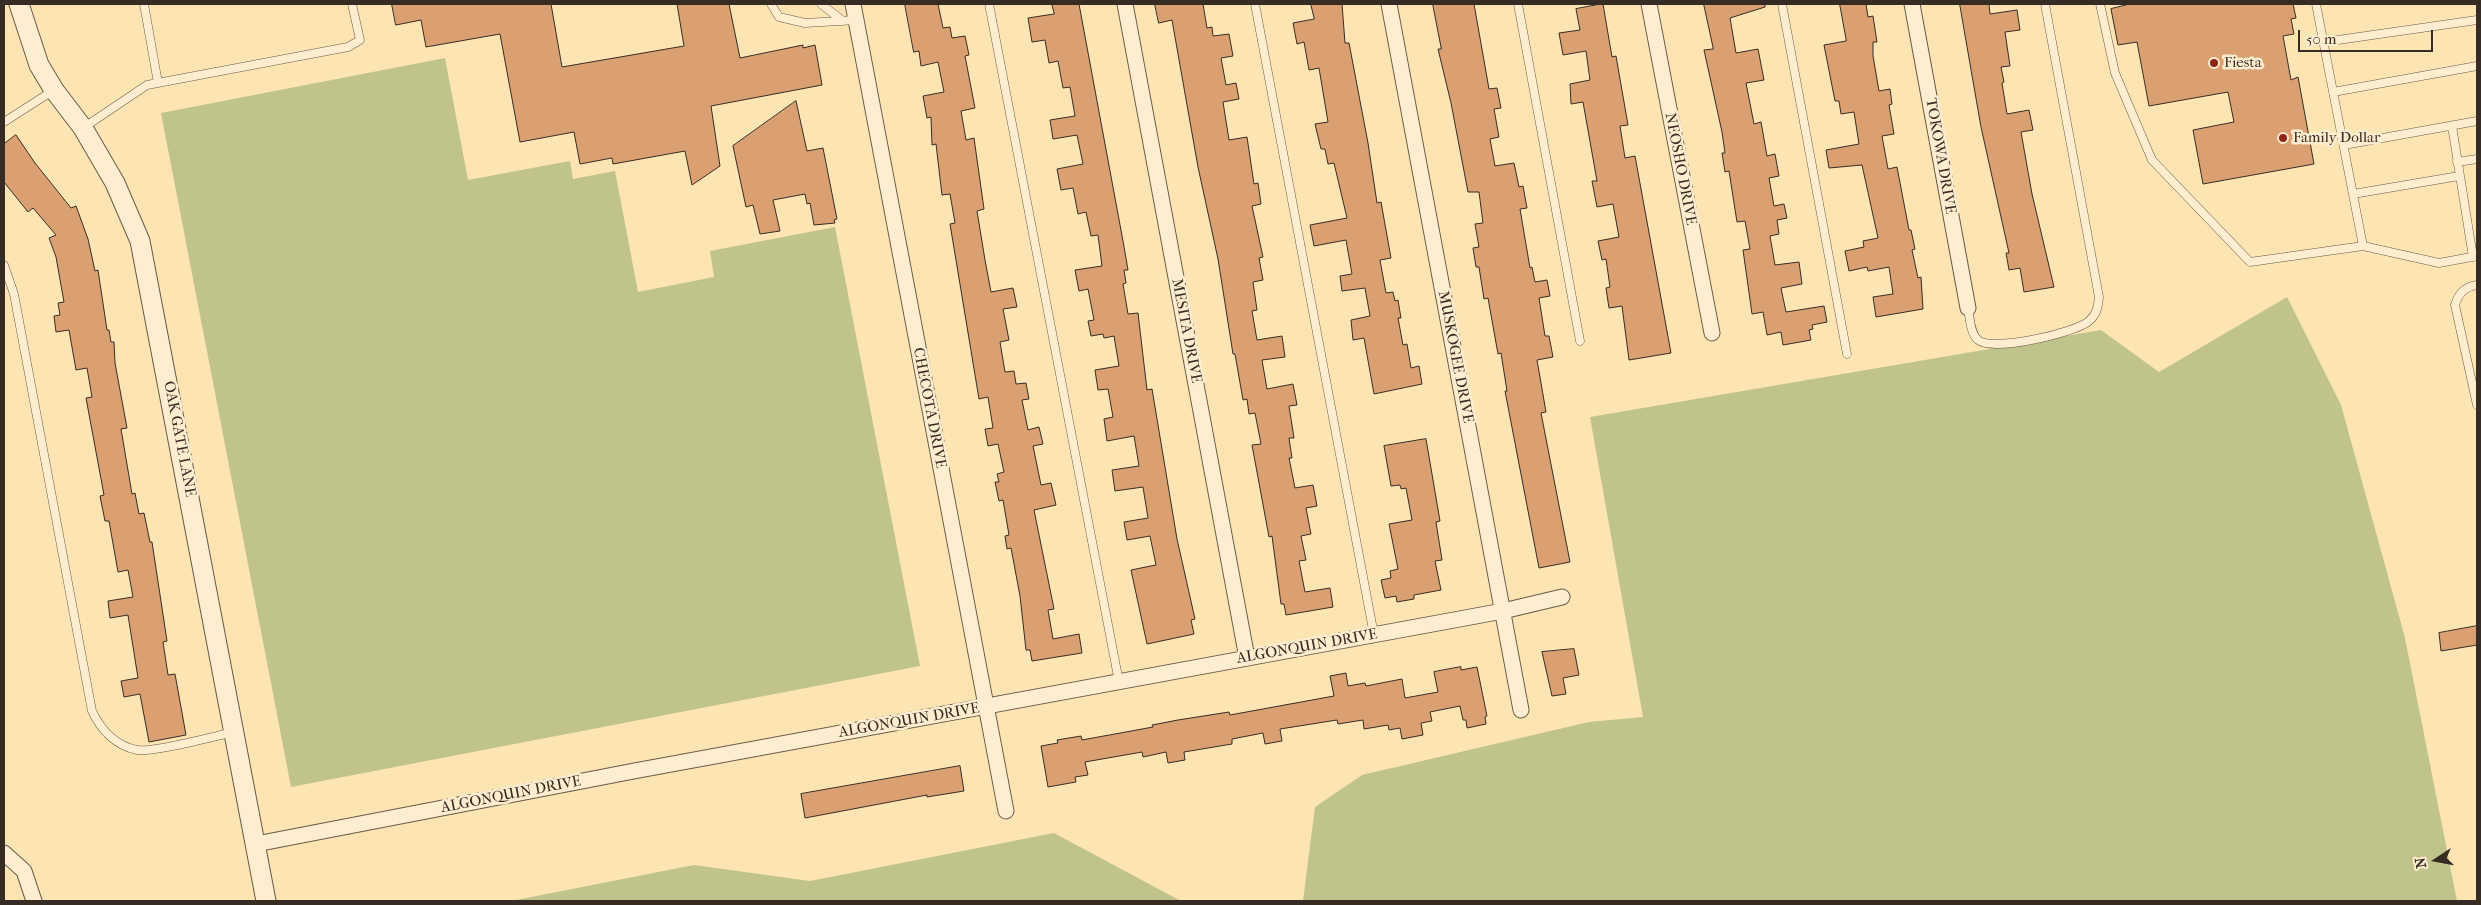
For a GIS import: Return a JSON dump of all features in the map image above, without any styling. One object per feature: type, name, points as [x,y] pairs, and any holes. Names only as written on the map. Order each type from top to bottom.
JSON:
[{"type":"street","name":"OAK GATE LANE","points":[[19,4],[39,65],[54,90],[83,128],[115,183],[140,241],[266,901]]},
{"type":"street","name":"CHECOTA DRIVE","points":[[853,4],[850,21],[1006,811]]},
{"type":"street","name":"MESITA DRIVE","points":[[1125,4],[1247,658]]},
{"type":"street","name":"MUSKOGEE DRIVE","points":[[1389,4],[1521,710]]},
{"type":"street","name":"NEOSHO DRIVE","points":[[1649,4],[1712,333]]},
{"type":"street","name":"TOKOWA DRIVE","points":[[1912,4],[1968,308]]},
{"type":"street","name":"ALGONQUIN DRIVE","points":[[256,844],[634,771],[985,708],[1503,611],[1562,597]]},
{"type":"street","points":[[4,853],[24,871],[34,901]]},
{"type":"lane","points":[[144,4],[158,83]]},
{"type":"lane","points":[[83,128],[147,85],[348,47],[360,40],[352,4]]},
{"type":"lane","points":[[770,4],[779,17],[805,23],[850,21]]},
{"type":"lane","points":[[821,4],[850,21]]},
{"type":"lane","points":[[990,4],[1120,682]]},
{"type":"lane","points":[[1255,4],[1374,635]]},
{"type":"lane","points":[[1518,4],[1580,341]]},
{"type":"lane","points":[[1782,4],[1848,354]]},
{"type":"lane","points":[[1968,308],[1972,331],[1979,340],[1992,345],[2071,332],[2089,322],[2098,311],[2099,297],[2045,4]]},
{"type":"lane","points":[[2100,4],[2115,73],[2152,160],[2250,262],[2363,246],[2439,263],[2475,257],[2459,176],[2452,126]]},
{"type":"lane","points":[[2316,4],[2363,246]]},
{"type":"lane","points":[[2324,42],[2477,20]]},
{"type":"lane","points":[[2333,92],[2477,66]]},
{"type":"lane","points":[[4,122],[54,90]]},
{"type":"lane","points":[[2344,145],[2477,121]]},
{"type":"lane","points":[[2457,162],[2477,159]]},
{"type":"lane","points":[[2353,194],[2459,176]]},
{"type":"lane","points":[[4,265],[14,294],[92,711],[99,726],[119,744],[139,750],[235,732]]},
{"type":"lane","points":[[2477,285],[2470,286],[2460,293],[2455,305],[2477,405]]},
{"type":"green space","points":[[445,58],[468,180],[570,161],[573,179],[615,171],[638,292],[714,277],[710,251],[835,227],[920,666],[291,787],[161,113]]},
{"type":"green space","points":[[2287,297],[2341,405],[2405,638],[2457,901],[1303,901],[1315,807],[1362,775],[1589,722],[1643,717],[1590,417],[2101,330],[2159,372]]},
{"type":"green space","points":[[1054,833],[1181,901],[511,901],[694,865],[810,881]]},
{"type":"building","points":[[392,4],[551,4],[562,67],[684,46],[677,4],[729,4],[740,58],[803,45],[803,48],[815,45],[822,85],[711,106],[720,166],[692,185],[685,151],[613,164],[612,158],[580,164],[574,132],[520,142],[500,34],[426,47],[421,20],[396,25]]},
{"type":"building","points":[[905,4],[938,4],[943,28],[950,27],[952,38],[965,36],[969,55],[965,56],[975,108],[961,111],[966,140],[974,138],[984,209],[977,211],[991,292],[1013,288],[1017,307],[1003,309],[1009,340],[1000,342],[1005,372],[1014,371],[1016,384],[1026,383],[1029,399],[1022,400],[1028,430],[1039,427],[1043,444],[1033,446],[1041,485],[1051,483],[1056,505],[1034,510],[1054,609],[1048,610],[1053,639],[1079,634],[1082,653],[1032,661],[1030,650],[1026,650],[1020,596],[1011,548],[1007,549],[1005,536],[1009,535],[1003,500],[999,501],[995,482],[999,482],[997,474],[1004,472],[998,444],[988,446],[985,429],[993,428],[988,397],[979,399],[950,224],[955,223],[950,194],[942,195],[936,144],[932,145],[931,117],[927,118],[923,96],[944,92],[938,62],[921,66],[919,51],[914,52]]},
{"type":"building","points":[[1052,4],[1079,4],[1128,270],[1124,270],[1126,283],[1123,284],[1128,314],[1138,313],[1147,390],[1152,389],[1177,539],[1195,619],[1191,620],[1194,634],[1147,644],[1131,570],[1156,565],[1150,536],[1127,540],[1124,522],[1148,518],[1143,487],[1115,491],[1112,470],[1139,466],[1134,436],[1107,441],[1104,419],[1113,417],[1108,389],[1098,390],[1095,370],[1119,366],[1114,336],[1104,338],[1103,334],[1091,336],[1088,321],[1094,320],[1088,289],[1079,291],[1075,270],[1102,266],[1098,235],[1091,236],[1086,212],[1078,214],[1073,188],[1061,190],[1057,169],[1083,164],[1077,135],[1053,139],[1050,120],[1075,116],[1070,87],[1063,88],[1058,61],[1049,63],[1045,40],[1032,42],[1028,18],[1054,14]]},
{"type":"building","points":[[1155,4],[1203,4],[1207,28],[1212,27],[1213,36],[1229,34],[1233,56],[1221,58],[1226,85],[1236,83],[1239,99],[1223,102],[1229,140],[1247,137],[1254,184],[1258,183],[1261,204],[1252,206],[1263,257],[1259,258],[1263,280],[1253,282],[1257,310],[1252,311],[1257,340],[1282,336],[1285,357],[1262,360],[1267,389],[1293,384],[1297,405],[1289,406],[1294,438],[1289,438],[1292,458],[1289,458],[1295,488],[1313,485],[1317,506],[1306,508],[1311,534],[1301,536],[1306,560],[1299,561],[1305,592],[1330,588],[1333,607],[1286,615],[1284,604],[1281,604],[1272,536],[1269,537],[1252,445],[1261,444],[1255,413],[1249,414],[1247,399],[1243,400],[1235,354],[1233,354],[1218,259],[1198,167],[1172,20],[1159,23]]},
{"type":"building","points":[[1311,4],[1342,4],[1345,43],[1349,43],[1377,203],[1381,202],[1391,258],[1380,260],[1386,293],[1393,292],[1395,301],[1398,300],[1401,318],[1398,318],[1403,345],[1407,344],[1411,368],[1419,366],[1422,384],[1374,394],[1364,338],[1353,340],[1351,320],[1370,316],[1365,288],[1342,291],[1340,276],[1352,274],[1346,240],[1314,246],[1310,225],[1347,218],[1334,163],[1328,164],[1325,149],[1321,149],[1315,124],[1328,122],[1319,68],[1309,70],[1304,42],[1297,44],[1293,23],[1314,19]]},
{"type":"building","points":[[1433,4],[1474,4],[1489,89],[1497,88],[1501,108],[1494,109],[1499,137],[1490,139],[1495,166],[1514,163],[1519,187],[1523,186],[1527,208],[1520,209],[1530,268],[1532,267],[1535,282],[1547,280],[1550,296],[1539,298],[1545,336],[1549,336],[1553,357],[1537,360],[1546,412],[1541,413],[1570,562],[1539,568],[1505,391],[1507,391],[1501,353],[1498,354],[1488,298],[1484,299],[1479,267],[1476,267],[1473,248],[1479,247],[1475,224],[1483,223],[1479,192],[1468,192],[1451,103],[1438,49],[1441,49]]},
{"type":"building","points":[[1603,4],[1612,57],[1616,56],[1628,125],[1620,126],[1625,158],[1635,156],[1671,353],[1629,360],[1622,306],[1609,308],[1606,288],[1610,287],[1606,259],[1602,260],[1598,241],[1619,237],[1613,204],[1597,207],[1592,181],[1597,181],[1583,102],[1571,104],[1570,84],[1590,80],[1586,51],[1563,55],[1559,33],[1580,30],[1576,9]]},
{"type":"building","points":[[1704,4],[1765,4],[1765,7],[1730,18],[1736,53],[1758,49],[1764,80],[1746,83],[1754,124],[1761,122],[1767,156],[1775,154],[1779,176],[1769,178],[1774,206],[1784,204],[1787,218],[1777,220],[1779,234],[1770,236],[1775,265],[1799,262],[1802,284],[1781,288],[1786,312],[1824,306],[1827,322],[1812,325],[1813,329],[1809,330],[1811,340],[1783,345],[1781,332],[1767,335],[1763,312],[1752,314],[1743,250],[1750,249],[1745,221],[1737,222],[1729,171],[1725,172],[1722,153],[1725,153],[1722,132],[1704,50],[1713,49]]},
{"type":"building","points":[[1840,4],[1866,4],[1868,17],[1873,16],[1877,42],[1873,42],[1873,56],[1879,91],[1890,89],[1892,104],[1889,105],[1894,134],[1882,136],[1888,169],[1897,167],[1909,230],[1911,230],[1915,249],[1912,250],[1918,278],[1921,277],[1923,309],[1876,317],[1873,297],[1893,294],[1889,267],[1868,271],[1867,267],[1849,271],[1845,251],[1864,247],[1863,241],[1878,238],[1862,165],[1829,168],[1826,150],[1859,144],[1854,112],[1841,114],[1839,101],[1835,101],[1824,45],[1846,41]]},
{"type":"building","points":[[1960,4],[1989,4],[1990,14],[2017,10],[2020,30],[2005,32],[2010,66],[2001,67],[2004,82],[2002,83],[2007,114],[2029,110],[2033,130],[2021,132],[2032,194],[2054,287],[2024,292],[2020,268],[2009,270],[2006,253],[2009,253],[1981,127]]},
{"type":"building","name":"Fiesta","points":[[2130,4],[2293,4],[2296,18],[2291,19],[2294,34],[2283,36],[2291,80],[2298,77],[2314,164],[2203,184],[2193,130],[2234,122],[2228,92],[2149,106],[2137,42],[2118,45],[2111,9]]},
{"type":"building","points":[[796,101],[807,151],[823,148],[837,219],[834,220],[835,223],[814,225],[810,203],[807,204],[805,194],[773,200],[780,231],[760,234],[753,205],[746,207],[733,146]]},
{"type":"building","points":[[16,135],[35,163],[71,208],[76,206],[88,239],[95,271],[98,270],[107,330],[109,330],[111,342],[114,342],[115,363],[127,428],[121,429],[132,494],[135,493],[139,514],[144,513],[150,542],[152,542],[167,641],[163,642],[168,675],[175,674],[186,735],[149,742],[140,694],[124,697],[121,681],[138,678],[128,615],[110,618],[108,601],[133,597],[128,570],[118,572],[109,521],[105,521],[100,496],[104,495],[86,398],[92,397],[87,368],[76,370],[69,330],[56,332],[54,316],[60,315],[58,303],[64,302],[56,257],[49,238],[56,235],[33,208],[28,212],[4,182],[4,144]]},
{"type":"building","points":[[1426,439],[1440,521],[1436,522],[1442,560],[1435,561],[1441,590],[1414,595],[1414,599],[1397,602],[1396,596],[1385,598],[1381,580],[1391,578],[1390,571],[1398,569],[1389,524],[1412,520],[1406,488],[1401,489],[1400,485],[1391,486],[1384,446]]},
{"type":"building","points":[[2477,626],[2477,645],[2441,651],[2439,633]]},
{"type":"building","points":[[1574,649],[1579,675],[1563,678],[1566,694],[1552,696],[1542,652]]},
{"type":"building","points":[[1461,667],[1461,670],[1477,667],[1487,716],[1485,717],[1486,724],[1467,728],[1460,706],[1430,712],[1432,721],[1421,723],[1423,735],[1402,739],[1400,728],[1389,730],[1388,725],[1364,729],[1363,720],[1338,724],[1337,720],[1280,729],[1282,741],[1265,744],[1263,733],[1232,739],[1232,744],[1184,752],[1185,760],[1168,763],[1166,752],[1143,757],[1142,752],[1085,762],[1088,775],[1075,777],[1076,782],[1048,787],[1041,746],[1058,743],[1057,740],[1081,736],[1082,740],[1153,727],[1152,725],[1178,720],[1229,712],[1230,715],[1334,696],[1330,676],[1346,673],[1348,686],[1365,683],[1366,686],[1402,679],[1405,698],[1438,692],[1434,672]]},
{"type":"building","points":[[960,766],[964,791],[927,797],[927,795],[805,818],[801,794]]},
{"type":"place","name":"Fiesta","points":[[2214,63]]},
{"type":"place","name":"Family Dollar","points":[[2283,138]]}]
